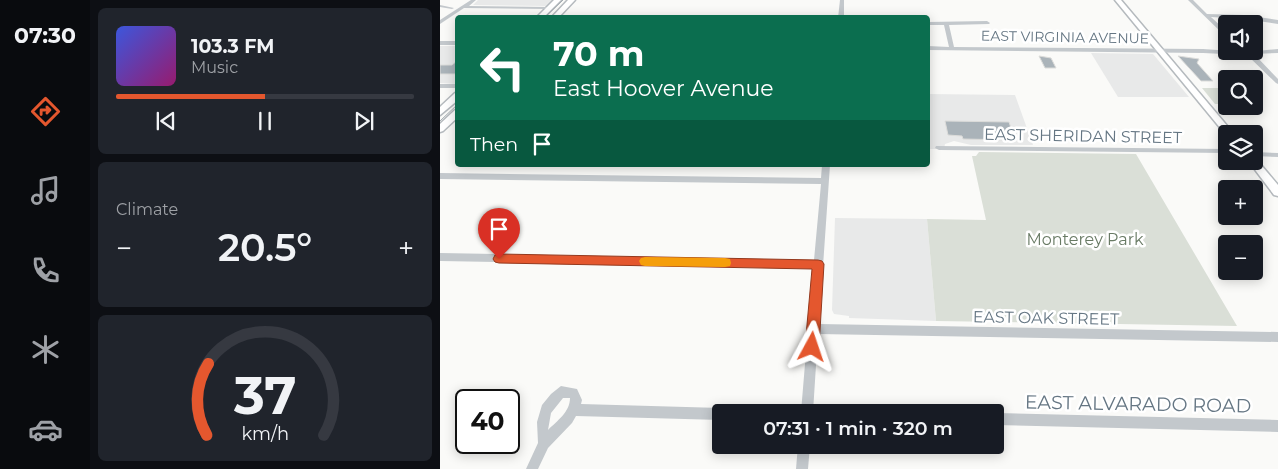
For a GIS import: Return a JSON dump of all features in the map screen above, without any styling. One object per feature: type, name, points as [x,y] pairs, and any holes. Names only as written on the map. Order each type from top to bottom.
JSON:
[{"type":"main road","points":[[541,15],[558,0]]},
{"type":"main road","points":[[557,15],[572,0]]},
{"type":"main road","points":[[1118,0],[1222,125]]},
{"type":"main road","points":[[440,112],[455,98]]},
{"type":"main road","points":[[440,129],[455,115]]},
{"type":"main road","points":[[1260,170],[1278,192]]},
{"type":"street","points":[[440,22],[474,0]]},
{"type":"street","points":[[841,15],[842,0]]},
{"type":"street","points":[[1190,0],[1218,26]]},
{"type":"street","points":[[440,6],[452,8]]},
{"type":"street","points":[[464,7],[549,8]]},
{"type":"street","points":[[1206,15],[1234,16],[1278,22]]},
{"type":"street","points":[[930,22],[987,23]]},
{"type":"street","points":[[946,23],[952,48]]},
{"type":"street","points":[[440,43],[455,43]]},
{"type":"street","name":"EAST VIRGINIA AVENUE","points":[[930,48],[1218,51]]},
{"type":"street","name":"EAST VIRGINIA AVENUE","points":[[1203,51],[1218,50]]},
{"type":"street","points":[[1255,60],[1278,82]]},
{"type":"street","points":[[440,86],[455,86]]},
{"type":"street","name":"EAST SHERIDAN STREET","points":[[939,148],[1218,151]]},
{"type":"street","points":[[1263,154],[1278,155]]},
{"type":"street","points":[[808,404],[826,167]]},
{"type":"street","points":[[440,176],[824,181]]},
{"type":"street","points":[[440,258],[818,264]]},
{"type":"street","name":"EAST OAK STREET","points":[[814,329],[1278,337]]},
{"type":"street","points":[[532,469],[544,444],[564,424],[573,410],[576,400],[573,393],[561,392],[549,403],[542,426],[544,444]]},
{"type":"street","points":[[573,410],[712,414]]},
{"type":"street","name":"EAST ALVARADO ROAD","points":[[1004,419],[1278,426]]},
{"type":"street","points":[[802,469],[803,454]]},
{"type":"shaded area","points":[[478,0],[557,0],[546,6],[473,5]]},
{"type":"shaded area","points":[[440,46],[455,46],[455,84],[440,83]]},
{"type":"shaded area","points":[[1091,53],[1153,54],[1189,97],[1118,97]]},
{"type":"shaded area","points":[[930,94],[1015,95],[1033,145],[971,145],[954,141],[945,144],[944,149],[930,149]]},
{"type":"shaded area","points":[[835,218],[927,219],[936,321],[849,318],[849,316],[834,314],[832,310]]},
{"type":"green space","points":[[1202,88],[1218,88],[1218,104],[1215,104]]},
{"type":"green space","name":"Monterey Park","points":[[979,152],[1136,154],[1237,326],[936,321],[927,219],[986,220],[972,156],[976,156]]},
{"type":"building","points":[[1039,56],[1051,58],[1056,68],[1045,68]]},
{"type":"building","points":[[1178,56],[1199,59],[1197,63],[1213,81],[1201,81]]},
{"type":"building","points":[[455,62],[455,74],[440,74],[440,65],[452,65]]},
{"type":"building","points":[[945,121],[1009,122],[1015,140],[963,139],[962,136],[948,135]]},
{"type":"tram line","points":[[547,15],[563,0]]},
{"type":"tram line","points":[[440,121],[455,107]]},
{"type":"slow traffic","points":[[645,261],[725,263]]},
{"type":"route","points":[[499,259],[818,264],[812,347]]}]
